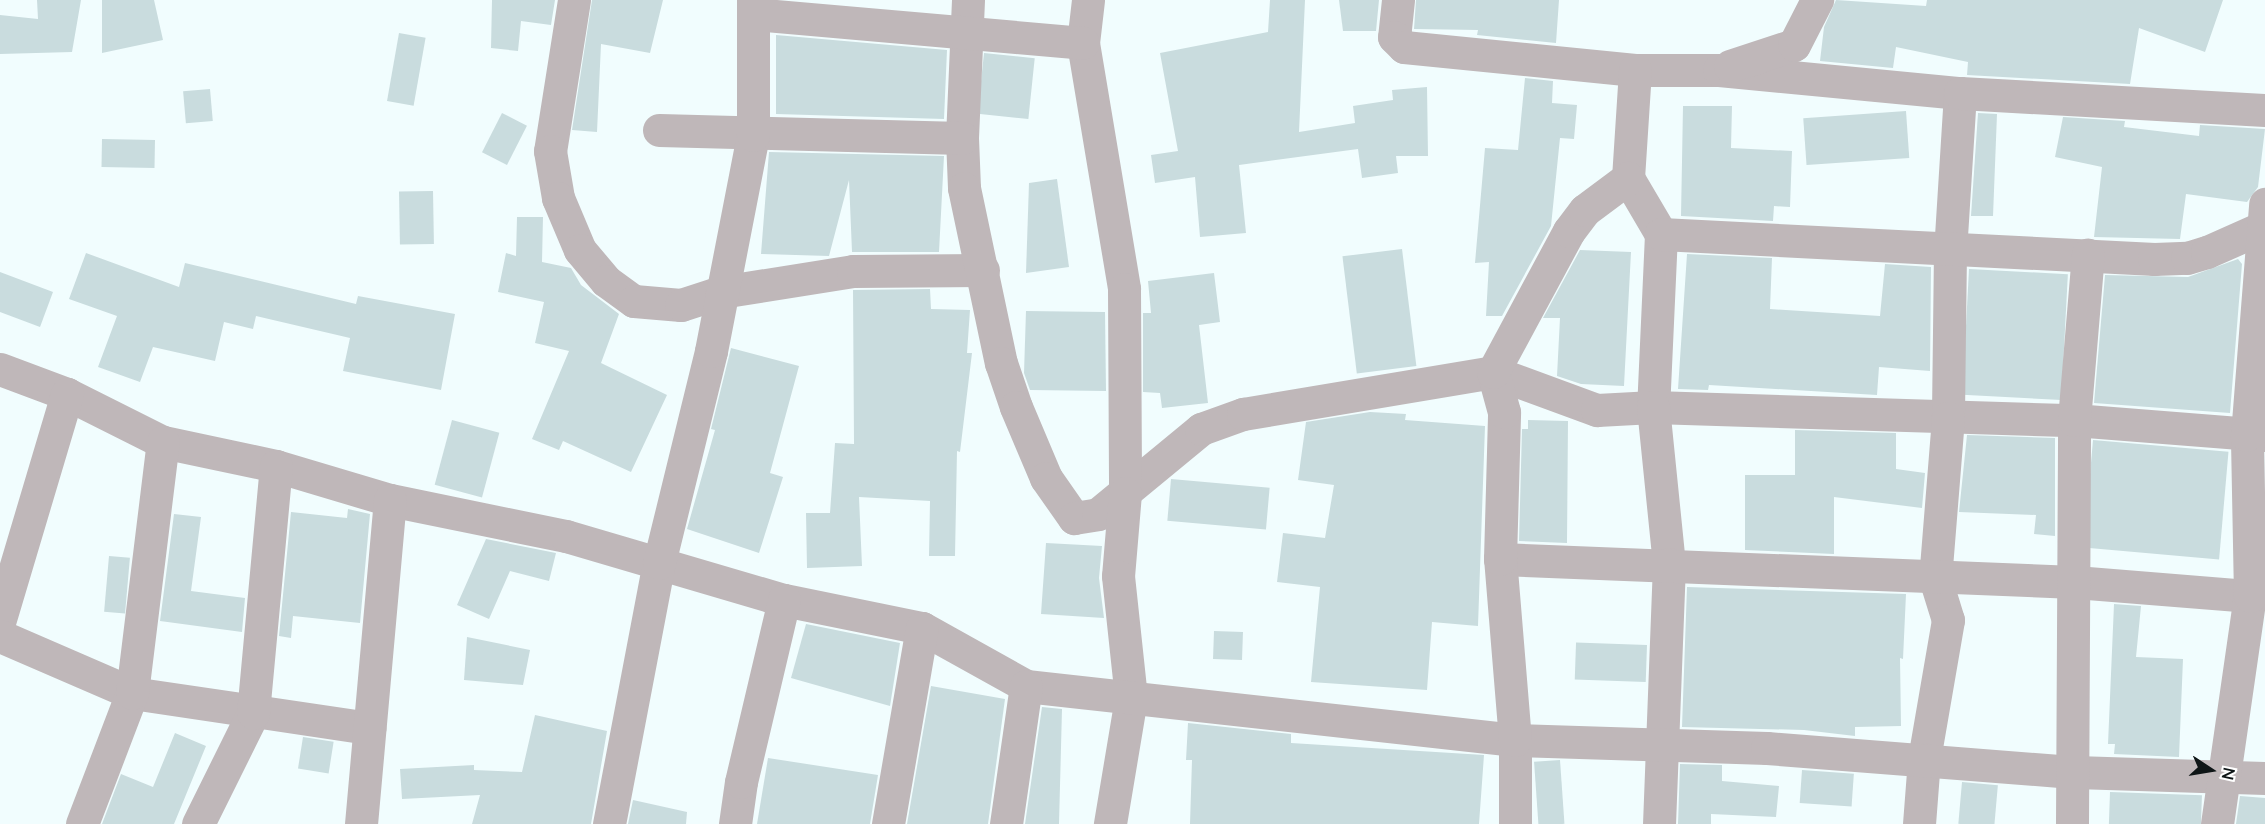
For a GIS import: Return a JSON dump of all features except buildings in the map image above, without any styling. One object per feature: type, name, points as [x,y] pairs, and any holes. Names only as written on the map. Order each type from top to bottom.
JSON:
[{"type":"street","points":[[574,0],[550,151],[558,198],[580,250],[606,281],[634,301],[681,305],[721,292],[853,271],[983,270]]},
{"type":"street","points":[[1088,0],[1083,43],[1124,289],[1125,493],[1118,576],[1131,698],[1110,824]]},
{"type":"street","points":[[1398,0],[1394,37],[1396,44],[1404,47],[1635,70],[1719,70],[1960,93],[2265,110]]},
{"type":"street","points":[[1719,70],[1794,45],[1817,0]]},
{"type":"street","points":[[609,824],[659,563],[711,351],[753,135],[753,7],[967,15],[1083,43]]},
{"type":"street","points":[[967,15],[962,138],[964,188],[1001,363],[1047,478],[1074,518],[1098,514],[1201,429],[1243,414],[1493,372],[1597,410],[1653,407],[1948,418],[2074,420],[2256,435]]},
{"type":"street","points":[[1635,70],[1628,178],[1661,234],[1653,407],[1669,564],[1659,824]]},
{"type":"street","points":[[1918,824],[1924,759],[1948,620],[1935,578],[1948,418],[1950,250],[1960,93]]},
{"type":"street","points":[[659,130],[753,135],[962,138]]},
{"type":"street","points":[[1515,824],[1515,740],[1500,559],[1504,412],[1493,372],[1569,231],[1585,210],[1628,178]]},
{"type":"street","points":[[1661,234],[1950,250],[2187,258],[2263,216]]},
{"type":"street","points":[[2217,824],[2225,775],[2253,649],[2250,596],[2263,216]]},
{"type":"street","points":[[2072,824],[2075,772],[2074,420],[2088,255]]},
{"type":"street","points":[[0,369],[67,394],[163,442],[276,466],[390,500],[566,536],[784,600],[922,628],[1026,686],[1515,740],[1661,744],[1924,759],[2075,772],[2265,778]]},
{"type":"street","points":[[0,619],[67,394]]},
{"type":"street","points":[[82,824],[132,693],[163,442]]},
{"type":"street","points":[[198,824],[253,713],[276,466]]},
{"type":"street","points":[[361,824],[390,500]]},
{"type":"street","points":[[1500,559],[2075,582],[2250,596]]},
{"type":"street","points":[[735,824],[741,782],[784,600]]},
{"type":"street","points":[[888,824],[922,628]]},
{"type":"street","points":[[0,636],[132,693],[253,713],[369,728]]},
{"type":"street","points":[[1006,824],[1026,686]]}]
